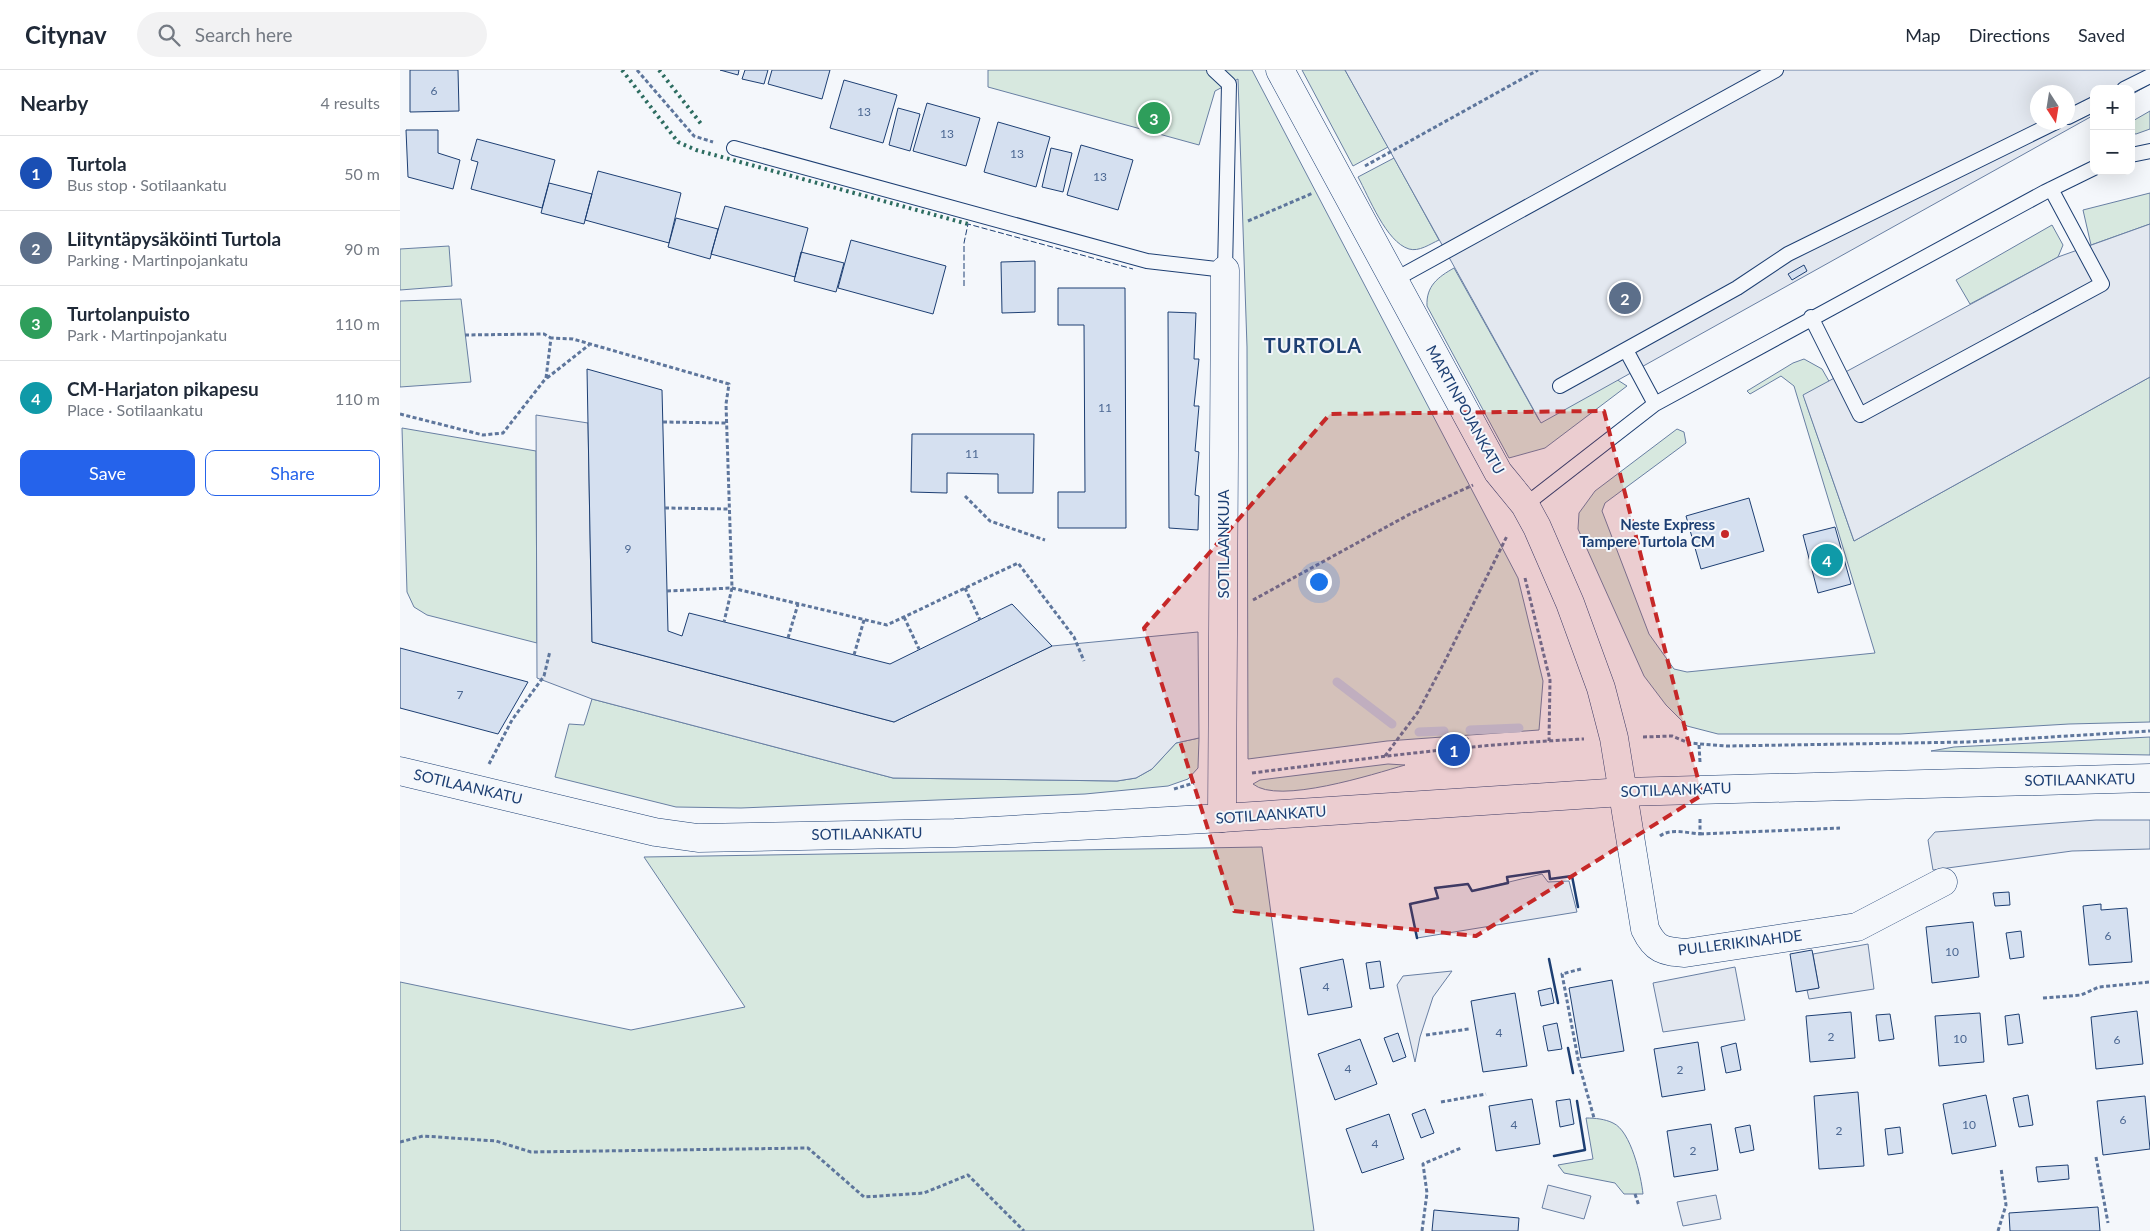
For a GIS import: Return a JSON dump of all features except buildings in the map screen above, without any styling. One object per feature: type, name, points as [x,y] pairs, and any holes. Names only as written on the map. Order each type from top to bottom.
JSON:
[{"type":"street","name":"MARTINPOJANKATU","points":[[1280,70],[1498,472],[1525,505],[1537,527],[1570,603],[1603,696],[1614,738],[1623,792]]},
{"type":"street","name":"SOTILAANKUJA","points":[[1222,818],[1225,270]]},
{"type":"street","name":"SOTILAANKATU","points":[[400,771],[655,832],[698,838],[955,832],[1222,818],[1623,792],[2150,778]]},
{"type":"street","name":"PULLERIKINAHDE","points":[[1623,792],[1645,929],[1652,943],[1664,951],[1685,953],[1857,928],[1943,882]]},
{"type":"lane","points":[[734,148],[1147,261],[1225,270],[1229,84],[1214,70]]},
{"type":"lane","points":[[1394,280],[1776,70]]},
{"type":"lane","points":[[2132,85],[2150,76]]},
{"type":"lane","points":[[2075,114],[2090,106]]},
{"type":"lane","points":[[1560,386],[1737,288],[1788,254],[2040,130]]},
{"type":"lane","points":[[2135,154],[2150,151]]},
{"type":"lane","points":[[1525,505],[1655,404],[1812,317],[2090,170]]},
{"type":"lane","points":[[1812,317],[1860,416],[2102,284],[2051,189]]},
{"type":"lane","points":[[1626,350],[1655,404]]},
{"type":"path","points":[[637,70],[694,136],[734,148]]},
{"type":"path","points":[[1358,170],[1538,70]]},
{"type":"path","points":[[1226,230],[1314,193]]},
{"type":"path","points":[[465,336],[544,334],[551,338],[572,340],[729,384],[726,404],[732,588],[724,622]]},
{"type":"path","points":[[546,378],[551,338]]},
{"type":"path","points":[[400,414],[483,435],[503,433],[546,378],[590,345]]},
{"type":"path","points":[[663,422],[727,423]]},
{"type":"path","points":[[1224,601],[1255,600],[1410,514],[1480,482]]},
{"type":"path","points":[[964,496],[990,521],[1045,540]]},
{"type":"path","points":[[665,508],[729,509]]},
{"type":"path","points":[[1503,528],[1510,544]]},
{"type":"path","points":[[1385,756],[1418,712],[1507,536]]},
{"type":"path","points":[[667,591],[732,588],[887,625],[1018,563],[1074,637],[1084,661]]},
{"type":"path","points":[[1525,576],[1550,680],[1549,741]]},
{"type":"path","points":[[965,588],[980,620]]},
{"type":"path","points":[[788,638],[798,604]]},
{"type":"path","points":[[904,617],[919,649]]},
{"type":"path","points":[[854,655],[864,620]]},
{"type":"path","points":[[497,768],[488,766],[512,720],[544,676],[550,651]]},
{"type":"path","points":[[1172,790],[1203,780],[1222,777],[1385,756],[1549,741],[1672,736],[1699,745],[1968,742],[2150,731]]},
{"type":"path","points":[[1699,745],[1700,834]]},
{"type":"path","points":[[1654,842],[1662,833],[1674,832],[1700,834],[1840,828]]},
{"type":"path","points":[[1581,969],[1562,974],[1579,1064],[1594,1118]]},
{"type":"path","points":[[2043,998],[2081,995],[2098,987],[2150,982]]},
{"type":"path","points":[[1426,1035],[1469,1029]]},
{"type":"path","points":[[1441,1102],[1486,1094]]},
{"type":"path","points":[[400,1142],[423,1136],[496,1141],[531,1152],[808,1148],[864,1197],[924,1193],[968,1175],[1024,1231]]},
{"type":"path","points":[[1422,1231],[1428,1192],[1422,1164],[1461,1148]]},
{"type":"path","points":[[2096,1157],[2108,1222]]},
{"type":"path","points":[[1998,1231],[2006,1205],[2001,1168]]},
{"type":"path","points":[[1635,1194],[1639,1206]]},
{"type":"highlighted area","points":[[1604,411],[1702,795],[1476,936],[1234,911],[1144,628],[1330,414]]},
{"type":"shaded area","points":[[988,70],[1252,70],[1518,578],[1543,681],[1539,730],[1387,741],[1248,759],[1247,347],[1238,79],[1215,91],[1199,145],[988,87]]},
{"type":"shaded area","points":[[1302,70],[1345,70],[1388,147],[1353,166]]},
{"type":"shaded area","points":[[1345,70],[2150,70],[2150,84],[2135,93],[2135,85],[2090,85],[2090,117],[2075,126],[2075,85],[2030,85],[2030,130],[2067,130],[1541,423]]},
{"type":"shaded area","points":[[2150,111],[2150,129],[2135,134],[2135,120]]},
{"type":"shaded area","points":[[1394,158],[1439,240],[1421,249],[1409,249],[1393,238],[1379,218],[1358,177]]},
{"type":"shaded area","points":[[2150,193],[2150,224],[2091,245],[2083,210]]},
{"type":"shaded area","points":[[2150,224],[2150,377],[1854,541],[1803,395],[2058,257]]},
{"type":"shaded area","points":[[2052,225],[2063,245],[2058,257],[1970,304],[1956,280]]},
{"type":"shaded area","points":[[449,246],[452,286],[400,290],[400,249]]},
{"type":"shaded area","points":[[1454,268],[1539,420],[1616,379],[1627,386],[1545,448],[1509,458],[1427,306],[1427,299],[1434,283]]},
{"type":"shaded area","points":[[461,299],[471,382],[400,387],[400,301]]},
{"type":"shaded area","points":[[1804,359],[1822,369],[1830,383],[1805,400],[1854,541],[2150,377],[2150,722],[2069,724],[1900,734],[1718,734],[1687,726],[1666,705],[1644,676],[1578,529],[1579,513],[1595,491],[1677,429],[1684,432],[1686,443],[1605,503],[1602,511],[1649,634],[1674,669],[1687,672],[1875,653],[1794,386],[1781,376],[1750,394],[1747,391],[1793,363]]},
{"type":"shaded area","points":[[536,415],[588,423],[592,642],[894,722],[1052,646],[1198,632],[1199,738],[1176,743],[1152,769],[1136,778],[1117,781],[893,778],[592,699],[537,678]]},
{"type":"shaded area","points":[[402,428],[536,451],[537,643],[427,615],[414,607],[407,592]]},
{"type":"shaded area","points":[[592,699],[893,778],[1117,781],[1136,778],[1152,769],[1176,743],[1199,738],[1198,768],[1188,779],[1168,786],[1085,794],[741,808],[676,807],[555,777],[569,724],[584,725]]},
{"type":"shaded area","points":[[2150,737],[2150,755],[1931,751],[1954,747]]},
{"type":"shaded area","points":[[1388,764],[1405,765],[1350,781],[1304,790],[1265,790],[1253,784],[1260,780]]},
{"type":"shaded area","points":[[2096,820],[2150,820],[2150,849],[2072,851],[1933,870],[1928,840],[1935,832]]},
{"type":"shaded area","points":[[1262,847],[1314,1231],[400,1231],[400,982],[631,1030],[745,1007],[644,857]]},
{"type":"shaded area","points":[[1542,874],[1548,882],[1569,881],[1577,912],[1417,938],[1410,904],[1438,898],[1435,888],[1468,884],[1472,891]]},
{"type":"shaded area","points":[[1868,944],[1874,989],[1809,999],[1807,990],[1819,988],[1813,954]]},
{"type":"shaded area","points":[[1735,967],[1745,1020],[1663,1032],[1653,983]]},
{"type":"shaded area","points":[[1452,971],[1433,997],[1420,1037],[1415,1062],[1397,985],[1403,976]]},
{"type":"shaded area","points":[[1586,1118],[1600,1119],[1613,1123],[1625,1135],[1634,1155],[1643,1194],[1624,1194],[1615,1183],[1564,1173],[1558,1165],[1593,1159]]},
{"type":"shaded area","points":[[1548,1185],[1591,1196],[1584,1219],[1542,1208]]},
{"type":"shaded area","points":[[1716,1195],[1721,1219],[1683,1226],[1677,1202]]},
{"type":"waterway","points":[[1337,682],[1392,724]]},
{"type":"waterway","points":[[1470,730],[1519,728]]},
{"type":"waterway","points":[[1419,732],[1444,731]]},
{"type":"hedge","points":[[622,70],[678,142],[696,150],[968,224]]},
{"type":"hedge","points":[[659,70],[702,125]]},
{"type":"fence","points":[[964,286],[964,243],[968,224],[1133,269]]},
{"type":"wall","points":[[1417,938],[1410,904],[1438,898],[1435,888],[1468,884],[1472,891],[1508,883],[1507,877],[1549,871],[1550,879],[1572,876],[1578,907]]},
{"type":"wall","points":[[1549,959],[1558,1003]]},
{"type":"wall","points":[[1568,1048],[1573,1073]]},
{"type":"wall","points":[[1554,1156],[1585,1150],[1577,1101]]},
{"type":"place","name":"Turtolanpuisto","points":[[1154,118]]},
{"type":"place","name":"Liityntäpysäköinti Turtola","points":[[1625,298]]},
{"type":"place","name":"Neste Express Tampere Turtola CM","points":[[1725,534]]},
{"type":"place","name":"CM-Harjaton pikapesu","points":[[1827,560]]},
{"type":"place","name":"Turtola","points":[[1454,750]]},
{"type":"district","name":"TURTOLA","points":[[1313,346]]}]
